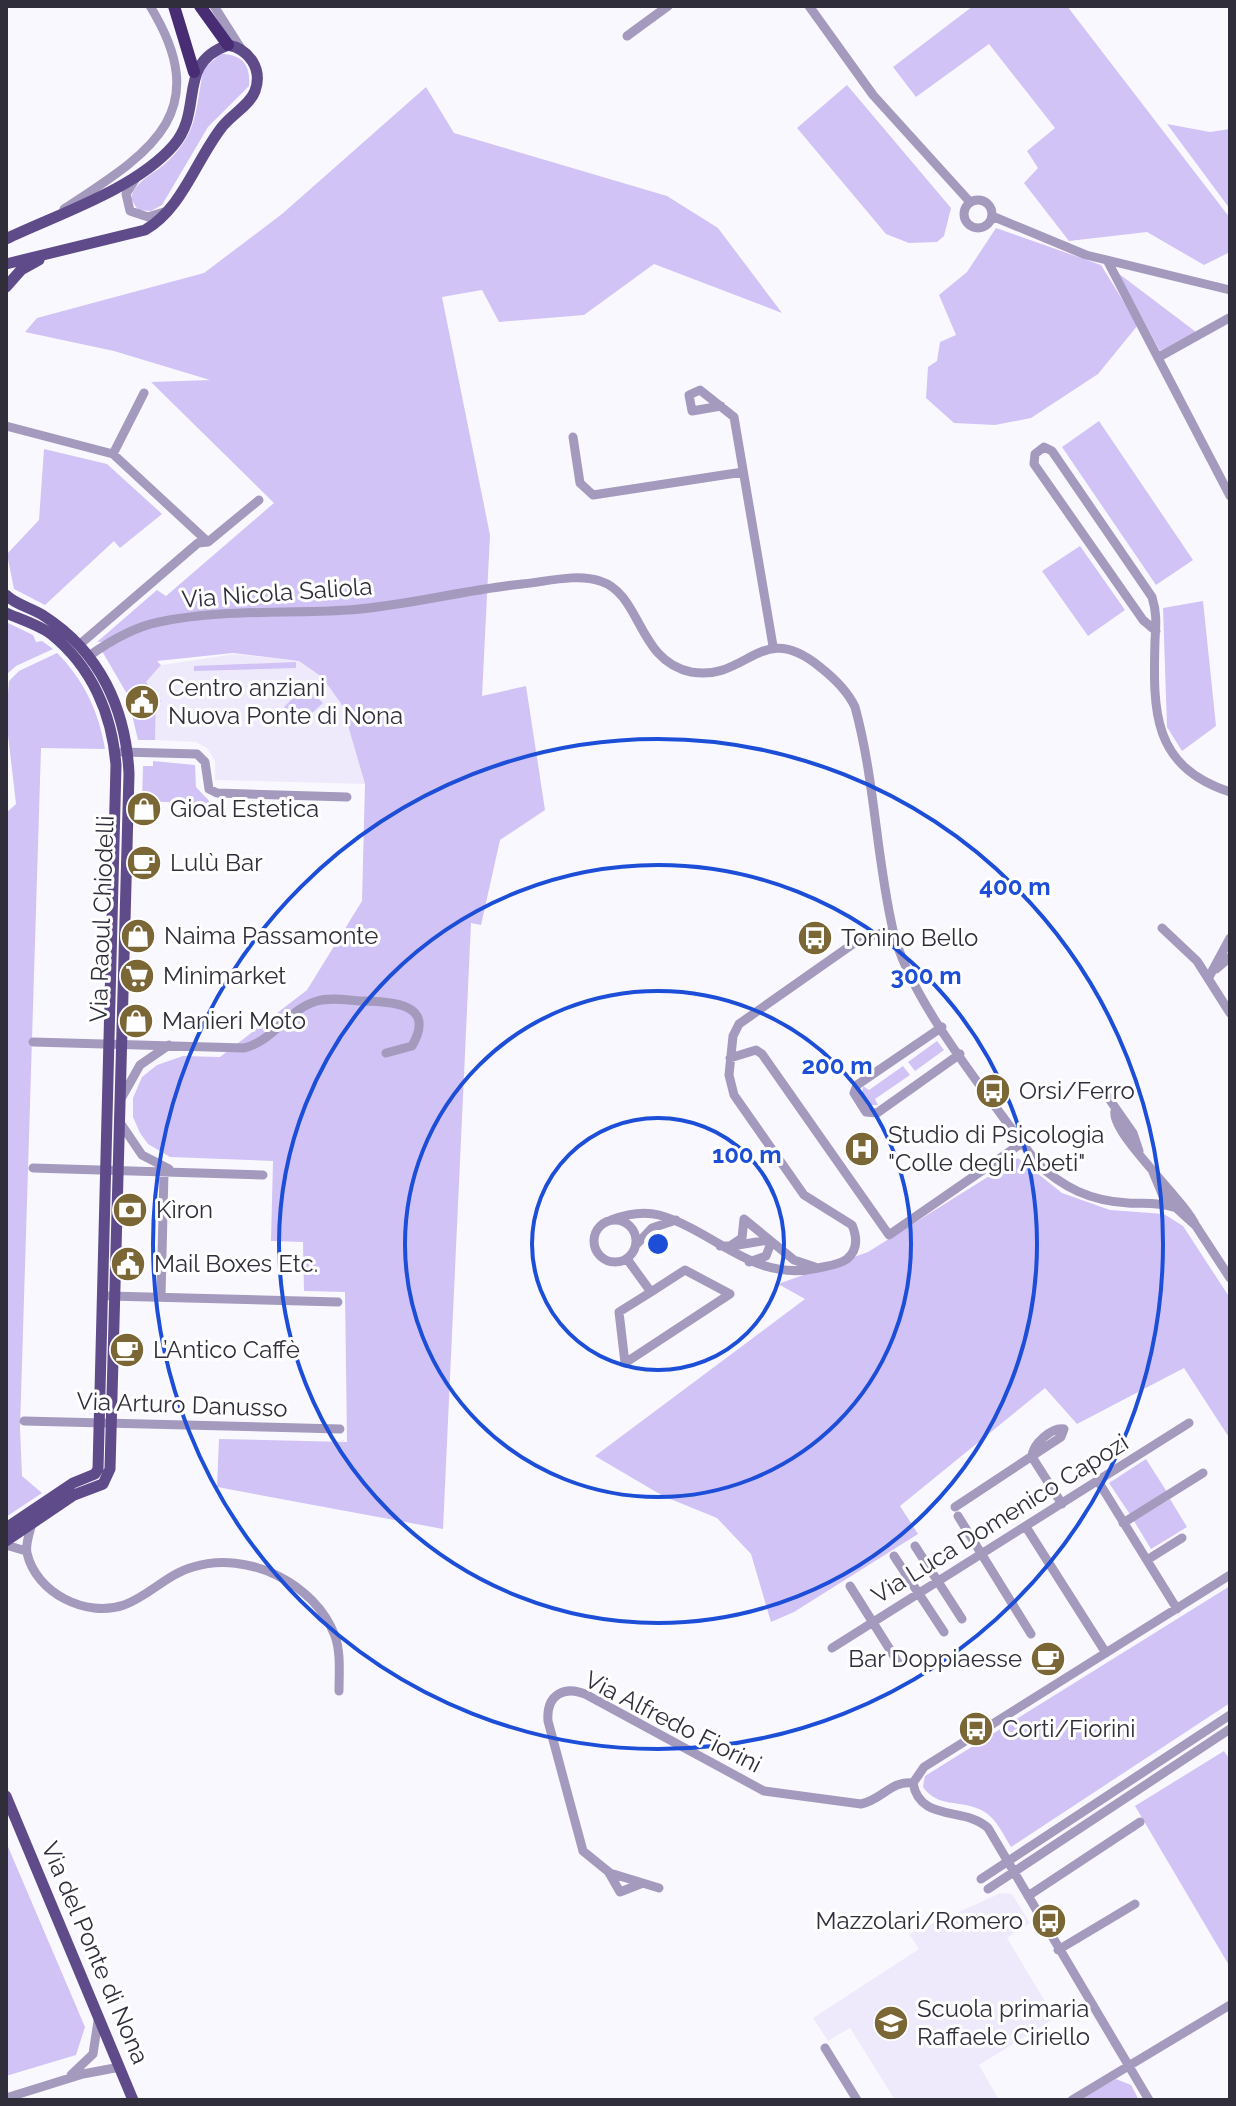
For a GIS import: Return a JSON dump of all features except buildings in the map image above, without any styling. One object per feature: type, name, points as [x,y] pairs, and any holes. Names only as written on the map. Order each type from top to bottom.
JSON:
[{"type":"highway","points":[[174,6],[194,72]]},
{"type":"highway","points":[[200,6],[234,46]]},
{"type":"main road","points":[[6,239],[141,172],[181,136],[193,99],[194,72],[207,55],[234,46],[256,68],[256,90],[208,146],[171,209],[145,230],[6,264]]},
{"type":"main road","points":[[6,287],[29,264],[63,250]]},
{"type":"main road","name":"Via Raoul Chiodelli","points":[[6,595],[43,615],[89,656],[114,697],[128,751],[111,1170],[106,1481],[80,1492],[6,1543]]},
{"type":"main road","name":"Via Raoul Chiodelli","points":[[6,613],[50,633],[86,673],[109,718],[115,753],[115,1043],[119,1111],[111,1170]]},
{"type":"main road","name":"Via Raoul Chiodelli","points":[[6,1528],[68,1486],[95,1474],[105,1423]]},
{"type":"main road","name":"Via del Ponte di Nona","points":[[6,1796],[133,2100]]},
{"type":"main road","name":"Via del Ponte di Nona","points":[[6,1804],[17,1823]]},
{"type":"street","points":[[48,220],[128,166],[167,127],[176,98],[176,74],[171,51],[150,6]]},
{"type":"street","points":[[214,6],[234,46]]},
{"type":"street","points":[[627,36],[668,6]]},
{"type":"street","points":[[809,6],[873,95],[970,202],[985,202],[992,216],[1107,260],[1230,290]]},
{"type":"street","points":[[141,172],[126,194],[130,211],[148,217],[171,209]]},
{"type":"street","points":[[970,202],[964,217],[970,226],[986,226],[992,216]]},
{"type":"street","points":[[1107,260],[1230,496]]},
{"type":"street","points":[[1159,357],[1229,318]]},
{"type":"street","points":[[113,454],[144,393]]},
{"type":"street","points":[[721,406],[734,417],[773,646],[806,656],[845,690],[855,707],[893,930],[911,980],[1036,1162],[1064,1186],[1096,1199],[1133,1204],[1160,1203],[1173,1207]]},
{"type":"street","points":[[6,426],[113,454],[208,542]]},
{"type":"street","points":[[573,437],[580,483],[593,495],[743,472]]},
{"type":"street","points":[[1156,631],[1143,620],[1034,464],[1035,454],[1044,447],[1052,451],[1152,597],[1157,613],[1158,719],[1166,746],[1194,776],[1230,792]]},
{"type":"street","points":[[1054,491],[1071,479]]},
{"type":"street","points":[[79,645],[198,543],[208,542],[259,500]]},
{"type":"street","points":[[1089,543],[1107,530]]},
{"type":"street","name":"Via Nicola Saliola","points":[[89,656],[128,633],[159,622],[350,610],[573,579],[606,583],[620,595],[659,655],[689,671],[719,671],[773,646]]},
{"type":"street","points":[[115,753],[197,754],[205,762],[209,789],[217,793],[347,797]]},
{"type":"street","points":[[1162,928],[1187,950],[1209,977],[1230,1013]]},
{"type":"street","points":[[627,1259],[607,1260],[594,1245],[596,1231],[611,1220],[635,1214],[655,1214],[676,1220],[749,1262],[783,1271],[823,1267],[841,1262],[853,1253],[856,1240],[852,1225],[801,1191],[730,1088],[730,1058],[733,1036],[739,1024],[860,939],[893,930]]},
{"type":"street","points":[[1209,977],[1230,938]]},
{"type":"street","points":[[1209,977],[1230,957]]},
{"type":"street","points":[[33,1042],[244,1048],[266,1039],[301,1008],[317,1001],[394,1002],[414,1012],[420,1021],[419,1033],[412,1046],[386,1053]]},
{"type":"street","points":[[942,1027],[857,1085],[854,1093],[866,1112],[877,1113],[960,1054]]},
{"type":"street","points":[[169,1045],[140,1065],[119,1111],[142,1155],[176,1172]]},
{"type":"street","points":[[730,1058],[756,1050],[762,1054],[889,1235],[1022,1143]]},
{"type":"street","points":[[1105,1093],[1115,1111],[1115,1121],[1183,1203],[1230,1278]]},
{"type":"street","points":[[33,1168],[263,1175]]},
{"type":"street","points":[[1133,1204],[1152,1189],[1152,1169]]},
{"type":"street","points":[[1152,1169],[1159,1190],[1173,1207],[1196,1226]]},
{"type":"street","points":[[161,1297],[164,1172]]},
{"type":"street","points":[[725,1246],[742,1238],[744,1219],[800,1263],[823,1267]]},
{"type":"street","points":[[611,1220],[629,1224],[635,1232],[636,1245]]},
{"type":"street","points":[[627,1259],[652,1228],[676,1220]]},
{"type":"street","points":[[725,1246],[770,1242]]},
{"type":"street","points":[[749,1262],[766,1256],[770,1242]]},
{"type":"street","points":[[627,1259],[651,1292]]},
{"type":"street","points":[[685,1270],[730,1294],[625,1363],[619,1312],[651,1292],[685,1270]]},
{"type":"street","points":[[108,1296],[338,1302]]},
{"type":"street","name":"Via Arturo Danusso","points":[[24,1421],[340,1429]]},
{"type":"street","name":"Via Luca Domenico Capozi","points":[[832,1648],[1189,1423]]},
{"type":"street","points":[[1031,1634],[957,1511],[1032,1457],[1062,1504]]},
{"type":"street","points":[[1123,1523],[1203,1473]]},
{"type":"street","points":[[1098,1481],[1177,1609]]},
{"type":"street","points":[[32,1523],[26,1551],[36,1574],[65,1600],[95,1609],[124,1605],[177,1572],[197,1565],[230,1563],[267,1571],[305,1594],[320,1611],[335,1636],[339,1656],[339,1691]]},
{"type":"street","points":[[1026,1527],[1106,1653]]},
{"type":"street","points":[[1147,1560],[1182,1538]]},
{"type":"street","points":[[6,1543],[26,1551]]},
{"type":"street","points":[[915,1546],[962,1619]]},
{"type":"street","points":[[894,1556],[944,1632]]},
{"type":"street","points":[[1149,2100],[985,1825],[931,1809],[917,1795],[913,1783],[924,1767],[1230,1575]]},
{"type":"street","points":[[850,1586],[899,1664]]},
{"type":"street","name":"Via Alfredo Fiorini","points":[[659,1888],[622,1882],[582,1849],[550,1730],[550,1704],[564,1691],[584,1693],[769,1793],[861,1804],[876,1800],[898,1782],[913,1783]]},
{"type":"street","points":[[981,1879],[1230,1715]]},
{"type":"street","points":[[988,1889],[1228,1734],[1219,1723]]},
{"type":"street","points":[[1028,1896],[1140,1822]]},
{"type":"street","points":[[1058,1950],[1135,1904]]},
{"type":"street","points":[[1072,2100],[1230,2005]]},
{"type":"street","points":[[93,2054],[98,2037],[98,2017]]},
{"type":"street","points":[[825,2048],[857,2100]]},
{"type":"street","points":[[64,2079],[93,2054],[112,2049]]},
{"type":"street","points":[[94,2071],[112,2049]]},
{"type":"street","points":[[6,2098],[64,2079],[120,2067]]},
{"type":"shaded area","points":[[973,6],[1067,6],[1230,218],[1230,252],[1204,265],[1147,232],[1069,241],[1024,183],[1038,168],[1027,151],[1055,128],[989,44],[916,97],[893,67]]},
{"type":"shaded area","points":[[221,54],[235,56],[244,62],[249,86],[208,127],[162,205],[151,211],[138,210],[131,199],[133,192],[179,149],[195,117],[204,68]]},
{"type":"shaded area","points":[[847,85],[951,208],[944,236],[937,242],[909,243],[886,234],[797,128]]},
{"type":"shaded area","points":[[426,87],[454,133],[667,196],[718,228],[782,313],[654,264],[584,315],[499,322],[482,290],[442,297],[490,535],[482,696],[526,686],[545,810],[500,840],[481,925],[471,923],[443,1529],[217,1487],[219,1439],[347,1442],[345,1292],[304,1291],[303,1242],[271,1241],[273,1161],[170,1157],[148,1144],[140,1133],[133,1117],[133,1098],[142,1077],[157,1065],[183,1056],[220,1057],[307,990],[362,901],[365,784],[342,705],[322,677],[299,661],[233,653],[157,661],[161,665],[146,682],[161,701],[156,705],[155,740],[138,740],[127,694],[102,651],[121,641],[97,642],[157,590],[166,596],[274,503],[151,382],[210,380],[114,351],[25,332],[37,318],[204,273],[282,214]]},
{"type":"shaded area","points":[[1167,124],[1210,132],[1230,129],[1230,209]]},
{"type":"shaded area","points":[[996,228],[1101,265],[1138,325],[1098,374],[1031,418],[995,425],[954,423],[926,398],[928,367],[937,361],[940,342],[956,335],[939,295],[967,272]]},
{"type":"shaded area","points":[[1118,273],[1196,332],[1160,351]]},
{"type":"shaded area","points":[[1099,421],[1193,560],[1156,585],[1062,447]]},
{"type":"shaded area","points":[[44,449],[107,464],[162,514],[120,548],[114,541],[45,605],[14,589],[7,554],[39,520]]},
{"type":"shaded area","points":[[1080,546],[1125,610],[1088,636],[1042,571]]},
{"type":"shaded area","points":[[1203,601],[1216,726],[1182,751],[1167,727],[1163,608]]},
{"type":"shaded area","points":[[6,622],[53,649],[16,666],[6,675]]},
{"type":"shaded area","points":[[57,653],[89,697],[105,749],[41,748],[20,1428],[22,1476],[42,1493],[6,1517],[6,813],[16,804],[6,718],[9,681],[19,671]]},
{"type":"shaded area","points":[[235,654],[299,661],[322,677],[342,705],[365,784],[215,780],[215,761],[207,748],[195,742],[155,740],[156,704],[146,682],[161,665]]},
{"type":"shaded area","points":[[296,662],[296,668],[194,671],[194,666]]},
{"type":"shaded area","points":[[305,686],[323,703],[302,722],[284,707]]},
{"type":"shaded area","points":[[153,761],[195,765],[196,787],[212,804],[142,801],[143,766],[153,766]]},
{"type":"shaded area","points":[[937,1041],[944,1050],[915,1071],[908,1062]]},
{"type":"shaded area","points":[[903,1066],[910,1075],[875,1099],[878,1105],[870,1105],[862,1094],[863,1086],[869,1090]]},
{"type":"shaded area","points":[[1018,1158],[1062,1193],[1110,1210],[1164,1214],[1183,1226],[1230,1298],[1230,1439],[1184,1368],[1077,1424],[1045,1388],[900,1506],[918,1534],[794,1612],[771,1622],[751,1554],[717,1518],[663,1496],[595,1456],[805,1299],[778,1284],[868,1252]]},
{"type":"shaded area","points":[[1146,1459],[1167,1492],[1131,1516],[1109,1483]]},
{"type":"shaded area","points":[[1170,1499],[1187,1527],[1151,1549],[1134,1521]]},
{"type":"shaded area","points":[[1230,1586],[1230,1703],[1011,1847],[988,1814],[975,1807],[943,1801],[923,1787],[925,1776]]},
{"type":"shaded area","points":[[1224,1751],[1230,1760],[1230,1967],[1135,1806]]},
{"type":"shaded area","points":[[6,1842],[85,2027],[76,2055],[6,2076]]},
{"type":"shaded area","points":[[1001,1893],[1012,1894],[1030,1923],[1007,1938],[1055,2018],[979,2065],[999,2100],[895,2100],[850,2028],[828,2041],[813,2018],[919,1949],[909,1934]]},
{"type":"shaded area","points":[[1116,2079],[1131,2085],[1139,2100],[1079,2100]]},
{"type":"place","name":"Centro anziani Nuova Ponte di Nona","points":[[142,702]]},
{"type":"place","name":"Gioal Estetica","points":[[144,809]]},
{"type":"place","name":"Lulù Bar","points":[[144,863]]},
{"type":"place","name":"Naima Passamonte","points":[[138,936]]},
{"type":"place","name":"Tonino Bello","points":[[815,938]]},
{"type":"place","name":"Minimarket","points":[[137,976]]},
{"type":"place","name":"Manieri Moto","points":[[136,1021]]},
{"type":"place","name":"Orsi/Ferro","points":[[993,1091]]},
{"type":"place","name":"Studio di Psicologia \"Colle degli Abeti\"","points":[[862,1149]]},
{"type":"place","name":"Kìron","points":[[130,1210]]},
{"type":"place","name":"Mail Boxes Etc.","points":[[128,1264]]},
{"type":"place","name":"L’Antico Caffè","points":[[127,1350]]},
{"type":"place","name":"Bar Doppiaesse","points":[[1048,1659]]},
{"type":"place","name":"Corti/Fiorini","points":[[976,1729]]},
{"type":"place","name":"Mazzolari/Romero","points":[[1049,1921]]},
{"type":"place","name":"Scuola primaria Raffaele Ciriello","points":[[891,2023]]}]
